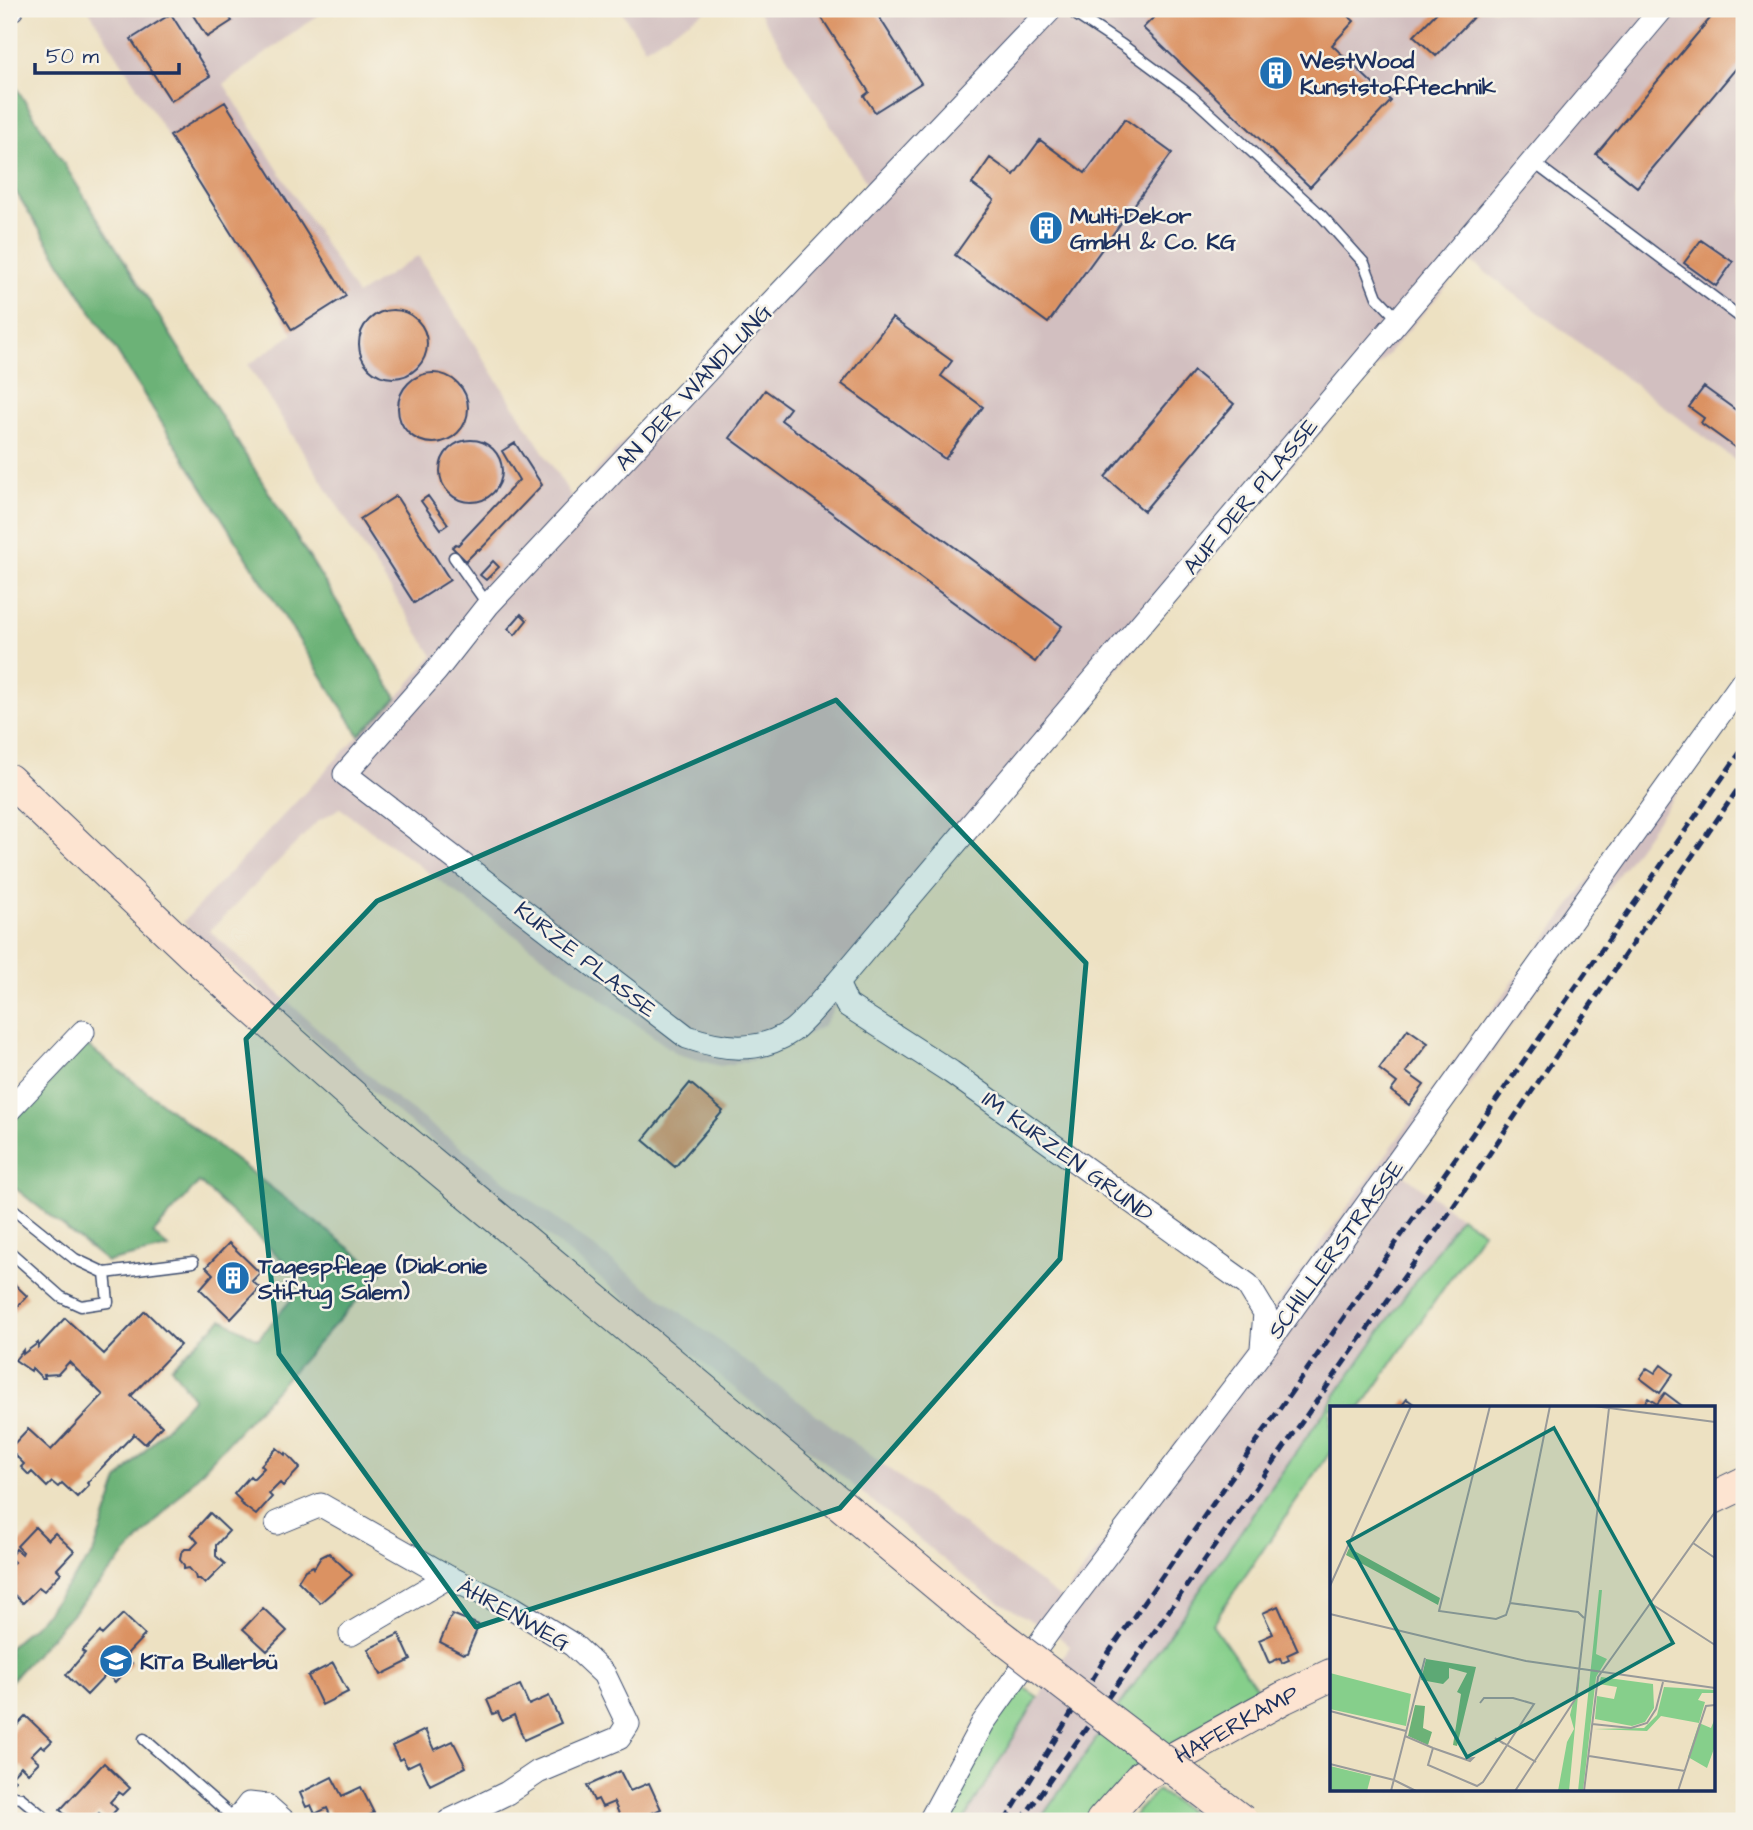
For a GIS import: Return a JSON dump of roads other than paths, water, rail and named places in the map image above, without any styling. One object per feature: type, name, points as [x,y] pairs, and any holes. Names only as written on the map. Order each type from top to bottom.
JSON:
[{"type":"main road","points":[[9,780],[182,943],[375,1116],[977,1618],[1242,1821]]},
{"type":"main road","points":[[1714,1498],[1744,1483]]},
{"type":"main road","name":"HAFERKAMP","points":[[1102,1821],[1142,1776],[1283,1698],[1330,1675]]},
{"type":"street","name":"AN DER WANDLUNG","points":[[345,774],[436,671],[488,605],[1051,9]]},
{"type":"street","name":"AUF DER PLASSE","points":[[837,983],[1662,9]]},
{"type":"street","name":"SCHILLERSTRASSE","points":[[930,1821],[991,1712],[1053,1625],[1262,1351],[1744,680]]},
{"type":"street","name":"KURZE PLASSE","points":[[345,774],[687,1037],[712,1046],[741,1049],[764,1044],[792,1031],[837,983]]},
{"type":"street","name":"IM KURZEN GRUND","points":[[837,983],[847,1005],[951,1072],[1248,1285],[1265,1313],[1262,1351]]},
{"type":"street","points":[[9,1110],[83,1032]]},
{"type":"street","name":"ÄHRENWEG","points":[[277,1522],[321,1504],[447,1577],[513,1608],[573,1645],[604,1674],[628,1724],[619,1738],[538,1772],[507,1793],[449,1821]]},
{"type":"street","name":"ÄHRENWEG","points":[[351,1633],[447,1577]]},
{"type":"street","points":[[235,1820],[249,1804],[267,1806],[284,1821]]},
{"type":"lane","points":[[1071,9],[1191,96],[1322,216],[1364,263],[1377,297],[1399,320]]},
{"type":"lane","points":[[1532,162],[1744,320]]},
{"type":"lane","points":[[454,556],[488,605]]},
{"type":"lane","points":[[9,1206],[75,1259],[105,1273],[193,1262]]},
{"type":"lane","points":[[9,1251],[61,1297],[81,1306],[108,1302],[105,1273]]},
{"type":"lane","points":[[144,1739],[235,1820]]},
{"type":"lane","points":[[9,1796],[21,1798],[49,1821]]},
{"type":"railway","points":[[1005,1821],[1109,1652],[1744,747]]},
{"type":"railway","points":[[1021,1821],[1449,1213],[1744,780]]},
{"type":"place","name":"WestWood Kunststofftechnik","points":[[1276,73]]},
{"type":"place","name":"Multi-Dekor GmbH & Co. KG","points":[[1046,228]]},
{"type":"place","name":"Tagespflege (Diakonie Stiftug Salem)","points":[[233,1278]]},
{"type":"place","name":"KiTa Bullerbü","points":[[116,1661]]}]
